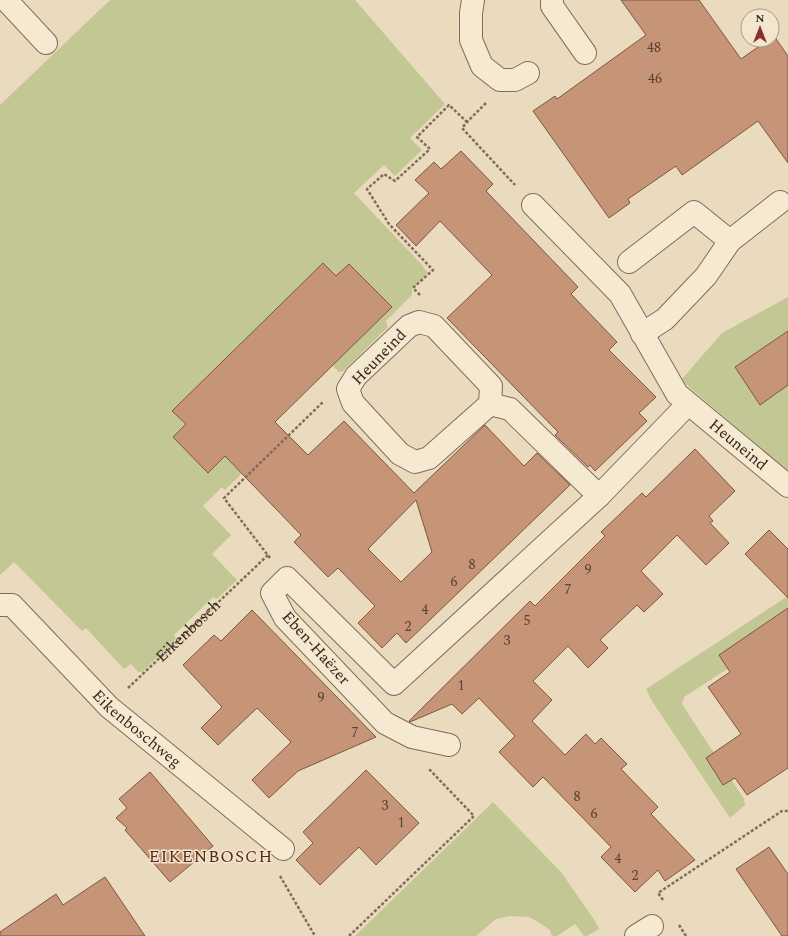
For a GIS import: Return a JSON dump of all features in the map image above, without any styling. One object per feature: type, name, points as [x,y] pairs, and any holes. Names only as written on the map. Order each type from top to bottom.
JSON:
[{"type":"street","points":[[6,0],[46,43]]},
{"type":"street","points":[[473,0],[471,13],[471,40],[482,66],[500,80],[515,80],[528,73]]},
{"type":"street","points":[[552,0],[552,6],[585,53]]},
{"type":"street","points":[[642,334],[665,319],[706,276],[730,241],[780,202]]},
{"type":"street","name":"Heuneind","points":[[533,205],[620,294],[677,394],[788,486]]},
{"type":"street","points":[[629,262],[694,212],[730,241]]},
{"type":"street","name":"Heuneind","points":[[434,326],[420,322],[409,326],[356,376],[348,389],[353,402],[400,454],[415,462],[429,458],[490,404]]},
{"type":"street","points":[[434,326],[491,386],[490,404],[510,409],[599,496],[688,404]]},
{"type":"street","name":"Eben-Haëzer","points":[[449,745],[412,737],[385,723],[285,618],[272,593],[287,578],[394,684],[599,496]]},
{"type":"street","name":"Eikenboschweg","points":[[0,605],[12,604],[109,707],[283,849]]},
{"type":"path","points":[[434,326],[441,315],[413,288],[433,270],[389,224],[367,189],[384,174],[395,181],[430,149],[417,137],[449,105],[467,122],[462,128],[533,205]]},
{"type":"path","points":[[287,578],[276,568],[268,555],[224,498],[324,401],[348,389]]},
{"type":"path","name":"Eikenbosch","points":[[109,707],[268,555]]},
{"type":"path","points":[[350,936],[474,816],[427,768]]},
{"type":"path","points":[[664,902],[658,892],[782,811],[788,811]]},
{"type":"path","points":[[283,849],[279,875],[315,936]]},
{"type":"green space","points":[[110,0],[355,0],[445,104],[410,138],[422,150],[395,176],[384,165],[354,193],[424,267],[423,268],[427,271],[427,274],[412,289],[412,295],[386,321],[388,327],[342,372],[339,372],[332,365],[274,422],[280,436],[225,490],[222,487],[203,506],[231,535],[212,554],[237,580],[217,599],[213,597],[174,635],[176,639],[142,672],[138,672],[131,664],[124,669],[86,628],[82,631],[14,562],[0,575],[0,105]]},
{"type":"green space","points":[[788,297],[788,472],[681,380],[722,333]]},
{"type":"green space","points":[[788,596],[788,630],[684,697],[682,704],[744,799],[745,805],[730,818],[652,701],[646,689]]},
{"type":"green space","points":[[493,802],[561,872],[599,929],[587,936],[584,936],[575,924],[557,936],[552,936],[550,930],[529,917],[510,916],[496,919],[476,936],[355,936]]},
{"type":"building","points":[[621,0],[699,0],[741,59],[757,48],[780,48],[780,45],[788,56],[788,163],[758,121],[682,175],[676,166],[628,199],[630,203],[609,218],[533,111],[555,96],[557,99],[646,35]]},
{"type":"building","points":[[461,151],[493,184],[486,191],[578,287],[571,294],[617,342],[609,350],[656,397],[639,413],[647,421],[595,471],[590,465],[588,467],[555,435],[558,432],[447,318],[492,275],[440,221],[416,246],[396,225],[429,193],[415,180],[434,162],[441,169]]},
{"type":"building","points":[[323,263],[336,276],[349,264],[392,307],[275,422],[308,455],[344,421],[414,493],[485,425],[524,466],[537,453],[570,485],[406,643],[397,633],[382,648],[358,623],[375,606],[338,568],[328,577],[294,542],[301,535],[225,456],[208,473],[173,437],[186,424],[172,411]],"holes":[[[416,500],[432,552],[401,582],[368,549]]]},
{"type":"building","points":[[788,331],[788,385],[760,405],[735,367]]},
{"type":"building","points":[[695,449],[735,491],[709,516],[713,521],[710,523],[729,543],[706,565],[677,535],[641,571],[663,594],[644,612],[637,605],[600,640],[608,648],[588,668],[568,646],[533,681],[552,700],[532,721],[565,755],[586,734],[595,744],[601,738],[627,764],[621,769],[658,807],[651,814],[695,860],[665,881],[658,870],[635,892],[601,857],[611,847],[543,777],[533,787],[499,752],[515,736],[479,698],[462,714],[452,704],[410,722],[409,721],[530,601],[535,606],[605,536],[601,532],[642,493],[646,497]]},
{"type":"building","points":[[769,530],[788,549],[788,598],[745,554]]},
{"type":"building","points":[[788,608],[788,768],[747,795],[735,778],[723,785],[706,758],[741,734],[708,687],[730,672],[719,655]]},
{"type":"building","points":[[252,610],[376,737],[298,771],[269,798],[252,780],[291,742],[257,708],[218,745],[201,728],[222,707],[183,665],[214,635],[221,641]]},
{"type":"building","points":[[366,770],[419,823],[376,865],[359,847],[320,885],[296,860],[313,843],[303,832]]},
{"type":"building","points":[[150,772],[213,846],[170,882],[125,830],[127,828],[116,818],[127,808],[119,799]]},
{"type":"building","points":[[769,847],[788,874],[788,936],[782,936],[736,869]]},
{"type":"building","points":[[105,877],[145,936],[0,936],[0,932],[56,894],[63,905]]},
{"type":"district","name":"EIKENBOSCH","points":[[211,857]]}]
